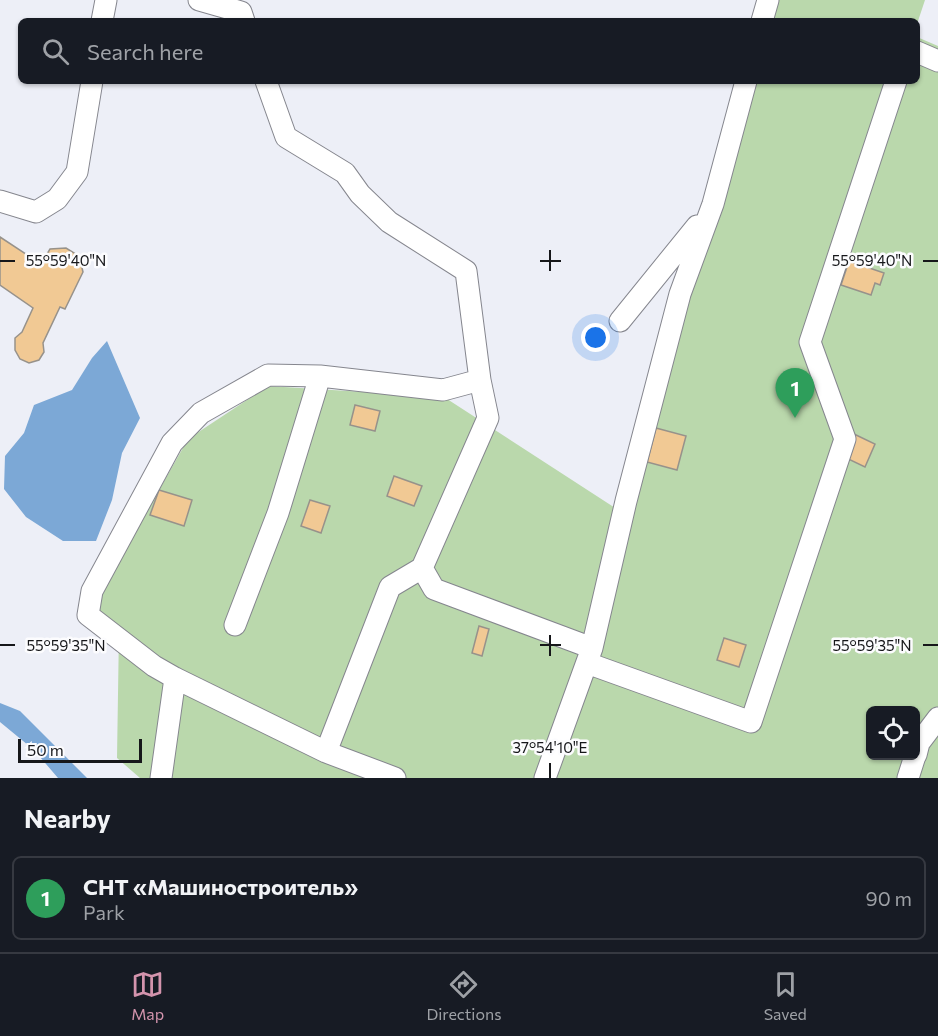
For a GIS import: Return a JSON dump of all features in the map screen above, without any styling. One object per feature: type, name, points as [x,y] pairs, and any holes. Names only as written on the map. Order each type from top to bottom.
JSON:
[{"type":"lane","points":[[103,18],[106,0]]},
{"type":"lane","points":[[200,0],[242,12],[243,18]]},
{"type":"lane","points":[[763,18],[768,0]]},
{"type":"lane","points":[[920,53],[938,61]]},
{"type":"lane","points":[[0,201],[36,212],[57,199],[77,172],[92,84]]},
{"type":"lane","points":[[267,84],[286,137],[345,173],[360,194],[389,222],[466,271],[480,380],[488,418],[422,568],[390,587],[326,752]]},
{"type":"lane","points":[[545,778],[590,656],[626,501],[680,294],[713,204],[745,84]]},
{"type":"lane","points":[[422,568],[434,589],[751,722],[845,439],[810,342],[895,84]]},
{"type":"lane","points":[[620,321],[690,238],[713,204]]},
{"type":"lane","points":[[394,778],[326,752],[154,666],[88,615],[92,591],[172,442],[201,413],[268,375],[320,375],[443,390],[480,380]]},
{"type":"lane","points":[[235,625],[278,513],[320,375]]},
{"type":"lane","points":[[161,778],[175,678]]},
{"type":"lane","points":[[920,742],[938,718]]},
{"type":"lane","points":[[908,778],[913,760]]},
{"type":"green space","points":[[772,0],[925,0],[919,18],[768,18]]},
{"type":"green space","points":[[920,38],[938,46],[938,778],[140,778],[117,758],[119,630],[96,611],[108,580],[188,439],[268,386],[444,397],[626,515],[750,84],[920,84]]},
{"type":"water","points":[[107,341],[140,418],[122,453],[112,500],[96,541],[63,541],[26,517],[4,489],[5,456],[24,433],[34,405],[72,390],[92,358]]},
{"type":"water","points":[[0,703],[20,711],[87,778],[58,778],[34,750],[0,722]]},
{"type":"building","points":[[0,237],[41,264],[50,249],[66,248],[79,256],[83,272],[65,309],[60,307],[43,343],[44,352],[39,360],[29,363],[20,359],[15,350],[15,338],[22,332],[33,308],[0,285]]},
{"type":"building","points":[[849,261],[884,273],[880,285],[875,283],[871,295],[841,285]]},
{"type":"building","points":[[355,405],[380,411],[375,431],[350,425]]},
{"type":"building","points":[[656,428],[686,436],[677,470],[647,462]]},
{"type":"building","points":[[854,434],[875,444],[865,467],[844,457]]},
{"type":"building","points":[[394,476],[422,486],[414,506],[387,496]]},
{"type":"building","points":[[159,490],[192,500],[184,526],[150,515]]},
{"type":"building","points":[[310,500],[330,506],[321,533],[301,526]]},
{"type":"building","points":[[479,626],[489,629],[482,656],[472,653]]},
{"type":"building","points":[[724,638],[746,645],[739,667],[717,660]]},
{"type":"place","name":"СНТ «Машиностроитель»","points":[[795,418]]}]
